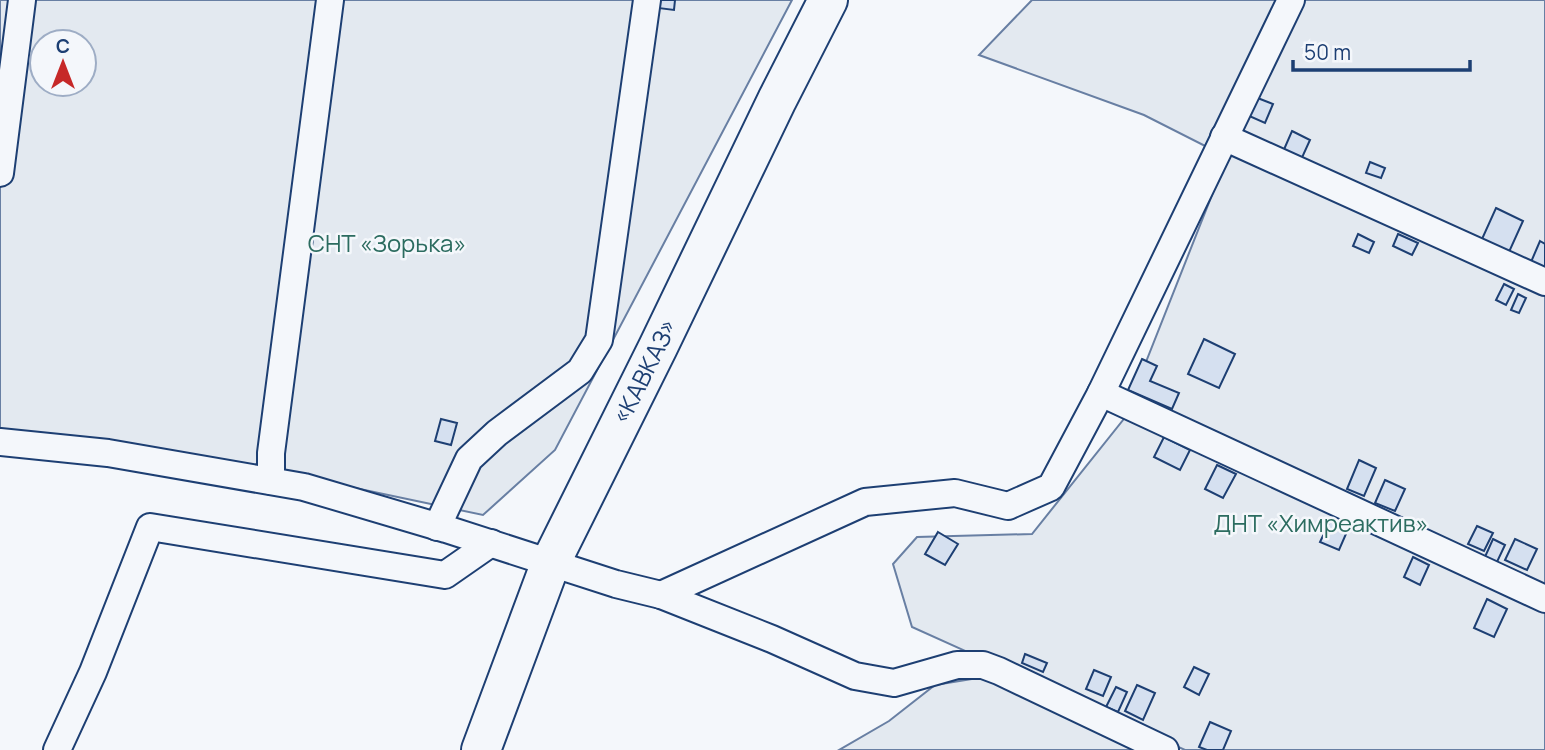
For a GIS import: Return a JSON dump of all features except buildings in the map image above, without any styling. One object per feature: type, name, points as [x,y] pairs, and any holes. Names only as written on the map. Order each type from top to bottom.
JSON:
[{"type":"highway","name":"«КАВКАЗ»","points":[[481,750],[551,562],[776,100],[828,0]]},
{"type":"lane","points":[[0,173],[22,0]]},
{"type":"lane","points":[[271,481],[271,453],[330,0]]},
{"type":"lane","points":[[437,527],[469,459],[497,433],[580,371],[599,340],[648,0]]},
{"type":"lane","points":[[661,595],[864,502],[955,493],[1008,506],[1051,486],[1101,393],[1291,0]]},
{"type":"lane","points":[[1224,136],[1545,282]]},
{"type":"lane","points":[[1101,393],[1545,599]]},
{"type":"lane","points":[[0,442],[108,453],[304,487],[616,584],[661,595],[772,639],[855,676],[894,683],[957,665],[983,665],[999,670],[1164,750]]},
{"type":"lane","points":[[57,750],[93,672],[150,527],[445,575],[491,543]]},
{"type":"green space","name":"СНТ «Зорька»","points":[[0,0],[792,0],[555,450],[483,515],[284,473],[0,429]]},
{"type":"green space","name":"ДНТ «Химреактив»","points":[[1032,0],[1545,0],[1545,750],[1185,750],[912,627],[893,564],[917,537],[1032,534],[1123,420],[1227,157],[1144,115],[979,55]]},
{"type":"green space","points":[[984,677],[1134,750],[839,750],[889,721],[935,685]]}]
